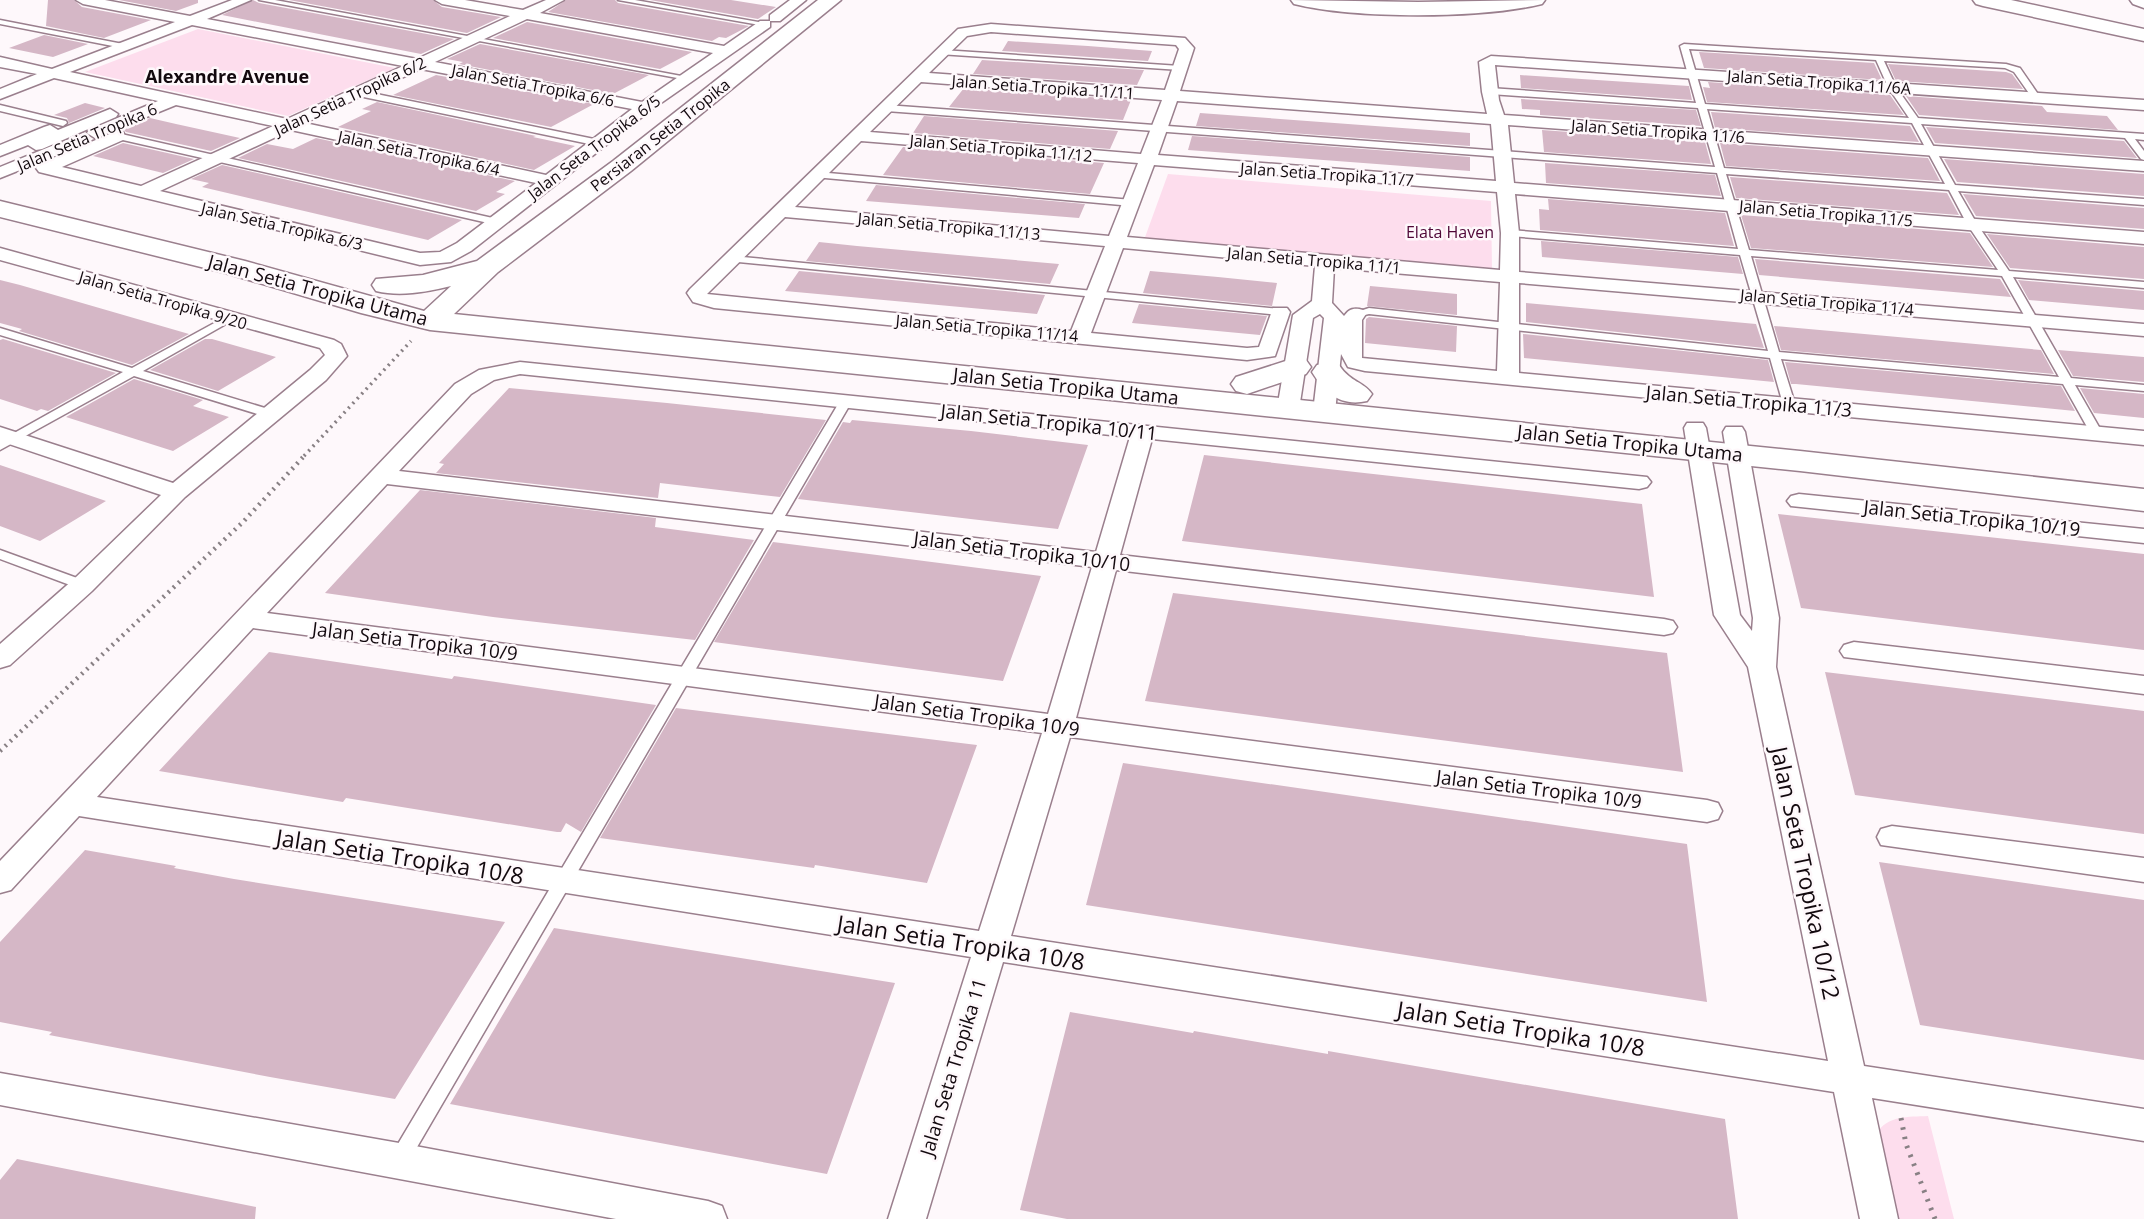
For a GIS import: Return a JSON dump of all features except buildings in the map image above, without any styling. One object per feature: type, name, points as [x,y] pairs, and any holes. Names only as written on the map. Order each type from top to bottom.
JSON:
[{"type":"main road","name":"Persiaran Setia Tropika","points":[[440,311],[488,266],[622,166],[831,0]]},
{"type":"main road","points":[[1301,0],[1360,8],[1422,10],[1535,0]]},
{"type":"main road","points":[[1405,0],[1428,0]]},
{"type":"main road","points":[[1983,0],[2144,35]]},
{"type":"main road","points":[[2022,0],[2144,27]]},
{"type":"main road","name":"Jalan Setia Tropika Utama","points":[[0,186],[386,285],[440,311],[1247,384],[1294,375]]},
{"type":"main road","name":"Jalan Setia Tropika Utama","points":[[0,209],[235,267],[370,307],[1294,375],[1338,386],[1639,444],[1687,464],[1699,451]]},
{"type":"main road","points":[[386,285],[424,284],[488,266]]},
{"type":"main road","name":"Jalan Setia Tropika Utama","points":[[1338,386],[1738,456],[2144,478]]},
{"type":"main road","points":[[1738,456],[1766,465],[1800,461],[2144,500]]},
{"type":"street","points":[[83,0],[189,21]]},
{"type":"street","points":[[0,94],[244,0]]},
{"type":"street","points":[[442,0],[727,51]]},
{"type":"street","name":"Jalan Setia Tropika 6/2","points":[[143,192],[557,0]]},
{"type":"street","points":[[770,21],[799,0]]},
{"type":"street","name":"Jalan Setia Tropika 6/6","points":[[189,21],[645,107]]},
{"type":"street","name":"Jalan Seta Tropika 6/5","points":[[420,259],[444,258],[456,252],[645,107],[770,21]]},
{"type":"street","points":[[714,302],[700,298],[697,293],[963,32],[990,28],[1171,38],[1185,43],[1187,48],[1118,242],[1079,337]]},
{"type":"street","points":[[1505,59],[1487,62],[1494,112],[1499,120],[1510,233],[1508,379]]},
{"type":"street","name":"Jalan Setia Tropika 11/6A","points":[[1505,59],[2138,104]]},
{"type":"street","name":"Jalan Setia Tropika 6/4","points":[[0,62],[551,181]]},
{"type":"street","name":"Jalan Setia Tropika 11/11","points":[[916,77],[1171,97]]},
{"type":"street","name":"Jalan Setia Tropika 6","points":[[0,160],[154,96]]},
{"type":"street","name":"Jalan Setia Tropika 11/6","points":[[1171,97],[2144,166]]},
{"type":"street","name":"Jalan Setia Tropika 6","points":[[0,173],[174,100]]},
{"type":"street","points":[[0,151],[63,123]]},
{"type":"street","points":[[117,136],[45,168],[143,192]]},
{"type":"street","name":"Jalan Setia Tropika 11/12","points":[[855,136],[1147,160]]},
{"type":"street","points":[[43,142],[62,147]]},
{"type":"street","name":"Jalan Setia Tropika 11/7","points":[[1147,160],[1507,188]]},
{"type":"street","name":"Jalan Setia Tropika 11/5","points":[[1507,188],[2144,238]]},
{"type":"street","name":"Jalan Setia Tropika 6/3","points":[[143,192],[420,259]]},
{"type":"street","name":"Jalan Setia Tropika 11/13","points":[[780,211],[1118,242]]},
{"type":"street","name":"Jalan Setia Tropika 11/1","points":[[1118,242],[1510,277]]},
{"type":"street","name":"Jalan Setia Tropika 9/20","points":[[1,255],[334,348],[336,356],[318,375],[271,414]]},
{"type":"street","points":[[1325,261],[1322,304],[1334,317],[1331,340],[1338,386]]},
{"type":"street","name":"Jalan Setia Tropika 11/4","points":[[1510,277],[2144,330]]},
{"type":"street","name":"Jalan Setia Tropika 11/14","points":[[714,302],[1259,354],[1268,352],[1280,312]]},
{"type":"street","points":[[1294,375],[1303,315],[1322,304]]},
{"type":"street","points":[[1338,386],[1351,358],[1352,319],[1356,314]]},
{"type":"street","points":[[1294,375],[1331,340]]},
{"type":"street","name":"Jalan Setia Tropika 10/11","points":[[381,477],[463,389],[486,375],[520,368],[1639,482]]},
{"type":"street","name":"Jalan Setia Tropika 11/3","points":[[1338,386],[1508,379],[2144,438]]},
{"type":"street","points":[[0,659],[83,585],[177,492],[271,414]]},
{"type":"street","name":"Jalan Seta Tropika 11","points":[[907,1219],[1059,726],[1143,432]]},
{"type":"street","points":[[4,440],[177,492]]},
{"type":"street","name":"Jalan Seta Tropika 10/12","points":[[1699,451],[1727,615],[1762,667]]},
{"type":"street","name":"Jalan Seta Tropika 10/12","points":[[1738,456],[1766,618],[1762,667],[1879,1219]]},
{"type":"street","points":[[0,881],[381,477]]},
{"type":"street","name":"Jalan Setia Tropika 10/10","points":[[381,477],[1664,627]]},
{"type":"street","name":"Jalan Setia Tropika 10/19","points":[[1800,500],[2144,536]]},
{"type":"street","points":[[1713,535],[1753,539]]},
{"type":"street","name":"Jalan Setia Tropika 10/9","points":[[247,619],[1707,811]]},
{"type":"street","points":[[1854,651],[2144,685]]},
{"type":"street","name":"Jalan Setia Tropika 10/8","points":[[72,804],[2144,1125]]},
{"type":"street","points":[[1892,837],[2144,870]]},
{"type":"street","points":[[0,1089],[399,1160],[708,1219]]},
{"type":"lane","points":[[263,0],[688,78]]},
{"type":"lane","points":[[622,0],[770,21]]},
{"type":"lane","points":[[648,0],[770,21]]},
{"type":"lane","points":[[0,22],[123,46]]},
{"type":"lane","points":[[1790,404],[1700,104],[1685,45],[2006,66],[2017,71],[2036,97]]},
{"type":"lane","points":[[942,52],[1180,68]]},
{"type":"lane","points":[[1879,59],[1892,87],[1915,121],[1972,224],[2033,320],[2097,434]]},
{"type":"lane","points":[[1490,92],[1700,104],[2144,137]]},
{"type":"lane","points":[[357,93],[599,143]]},
{"type":"lane","points":[[0,108],[63,123]]},
{"type":"lane","points":[[886,108],[2144,202]]},
{"type":"lane","points":[[117,136],[497,222]]},
{"type":"lane","points":[[2128,136],[2144,157]]},
{"type":"lane","points":[[817,175],[1132,203]]},
{"type":"lane","points":[[1510,233],[2144,285]]},
{"type":"lane","points":[[732,259],[1280,312]]},
{"type":"lane","points":[[1356,314],[1369,311],[1775,355],[2144,388]]},
{"type":"lane","points":[[4,440],[229,318]]},
{"type":"lane","points":[[0,331],[271,414]]},
{"type":"lane","points":[[399,1160],[772,522],[846,401]]},
{"type":"lane","points":[[0,554],[83,585]]},
{"type":"path","points":[[0,751],[243,522],[440,311]]},
{"type":"path","points":[[1902,1087],[1902,1135],[1908,1156],[1931,1201],[1934,1219]]},
{"type":"green space","name":"Alexandre Avenue","points":[[198,29],[395,68],[288,116],[85,72]]},
{"type":"green space","name":"Elata Haven","points":[[1168,174],[1491,201],[1492,270],[1144,240]]},
{"type":"green space","points":[[1928,1116],[1954,1219],[1896,1219],[1876,1134],[1892,1120]]},
{"type":"district","name":"Alexandre Avenue","points":[[227,76]]}]
